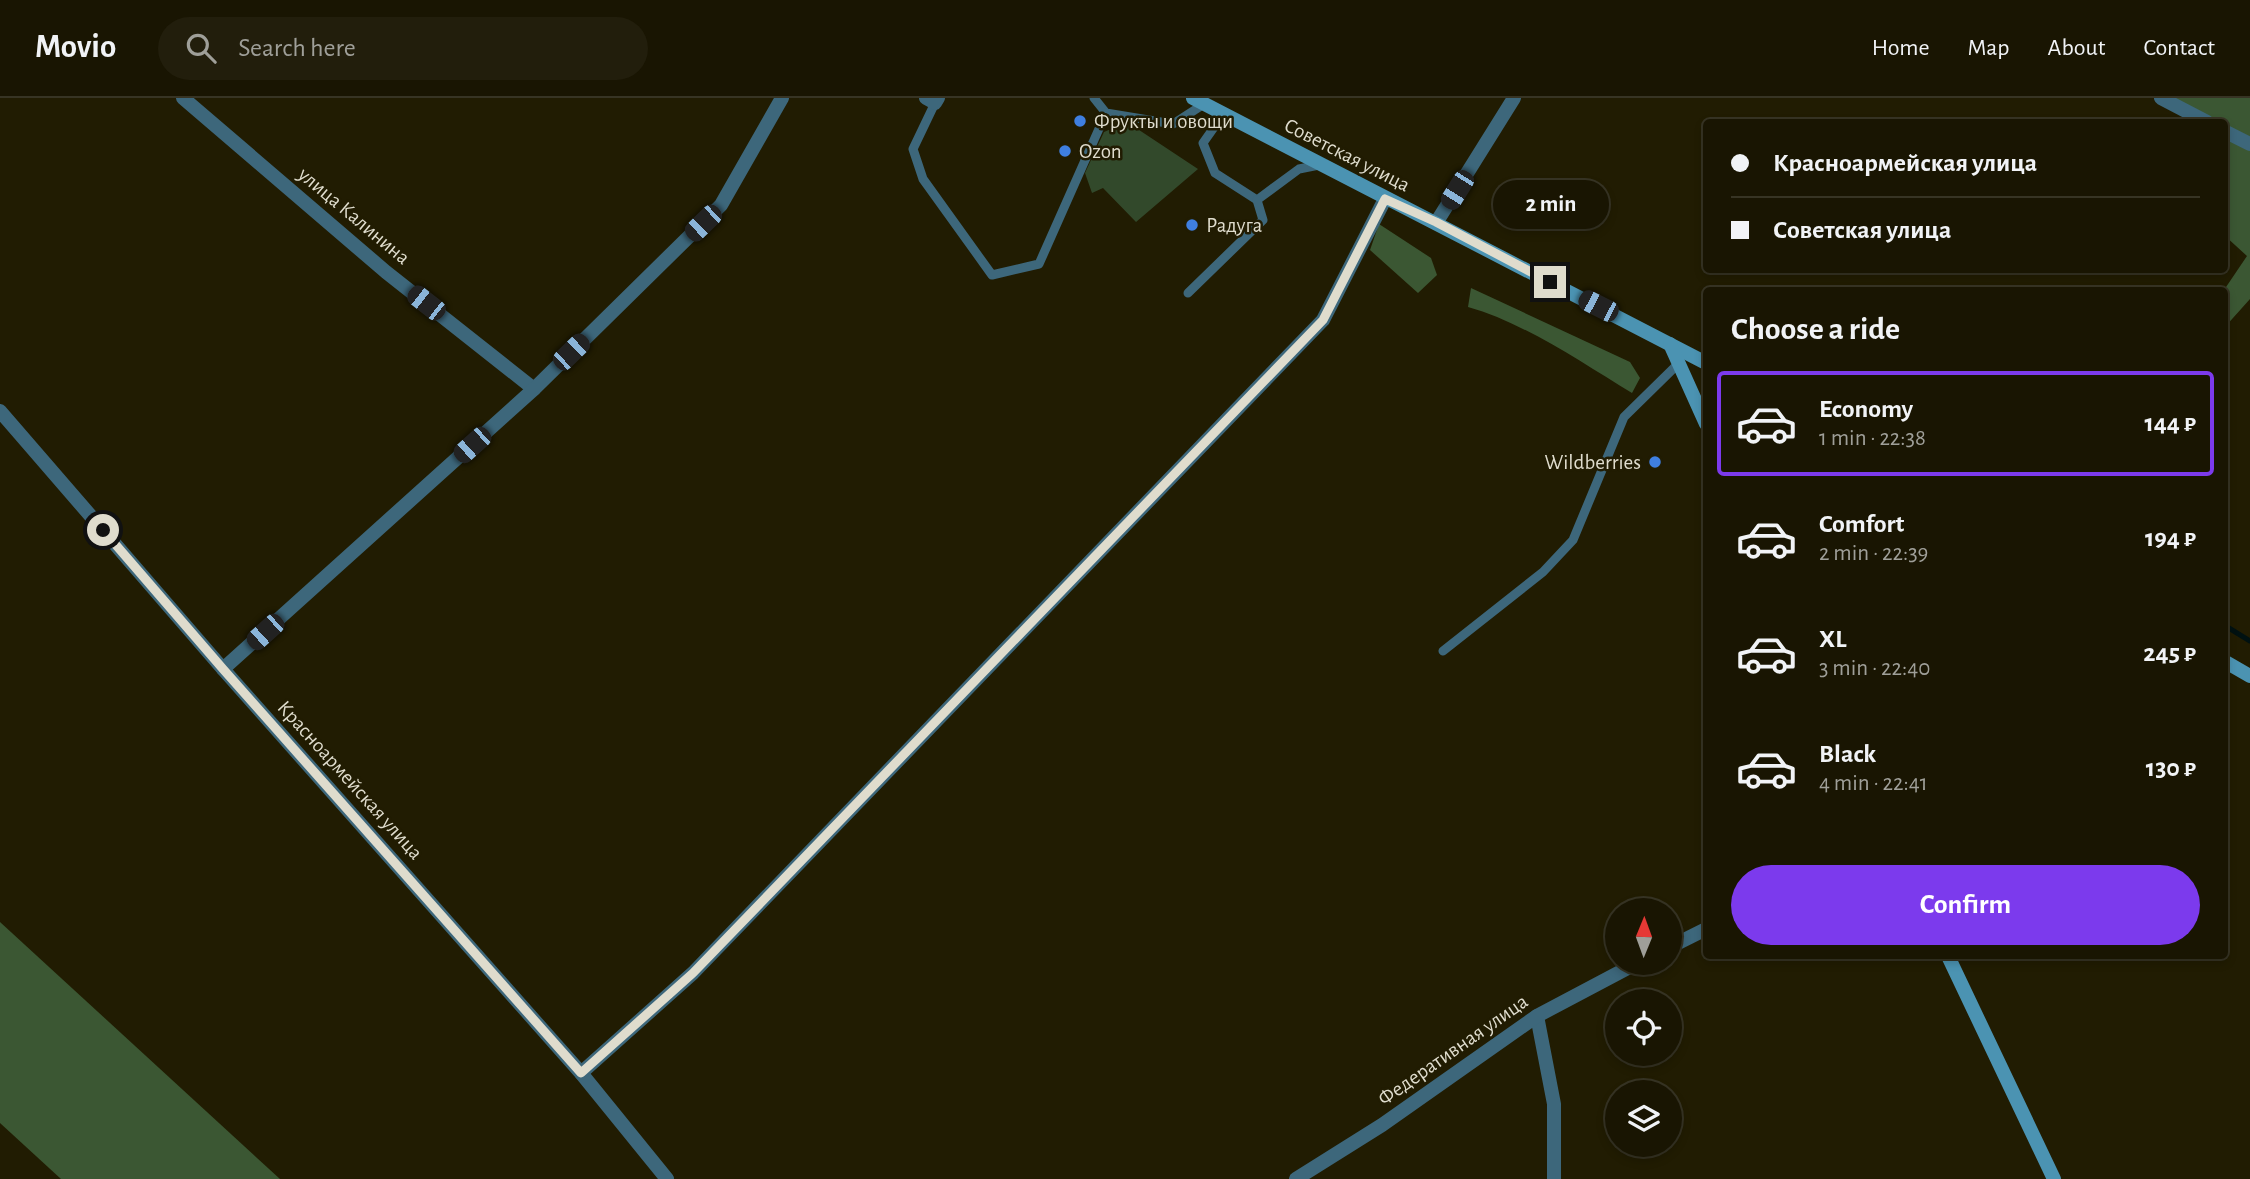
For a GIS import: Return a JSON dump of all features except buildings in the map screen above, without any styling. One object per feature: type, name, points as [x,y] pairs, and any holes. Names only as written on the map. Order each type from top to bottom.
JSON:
[{"type":"street","name":"улица Калинина","points":[[183,98],[386,272],[534,388]]},
{"type":"street","points":[[223,669],[534,388],[721,205],[782,98]]},
{"type":"street","points":[[1436,222],[1514,98]]},
{"type":"street","points":[[2161,98],[2201,119]]},
{"type":"street","name":"Советская улица","points":[[1205,104],[1703,361]]},
{"type":"street","points":[[2228,133],[2250,144]]},
{"type":"street","points":[[581,1073],[693,973],[1323,320],[1385,199]]},
{"type":"street","points":[[1670,344],[1703,417]]},
{"type":"street","name":"Красноармейская улица","points":[[0,411],[223,669],[581,1073],[667,1179]]},
{"type":"street","points":[[2228,663],[2250,676]]},
{"type":"street","points":[[1682,941],[1703,930]]},
{"type":"street","points":[[1949,959],[2054,1179]]},
{"type":"street","name":"Федеративная улица","points":[[1296,1179],[1382,1125],[1536,1016],[1614,975]]},
{"type":"street","points":[[1536,1016],[1554,1104],[1554,1179]]},
{"type":"lane","points":[[1094,98],[1106,113],[1173,124],[1205,104],[1215,125],[1203,144],[1215,173],[1257,200],[1263,220],[1188,293]]},
{"type":"lane","points":[[933,100],[913,149],[923,179],[992,275],[1039,264],[1106,113]]},
{"type":"lane","points":[[1257,200],[1299,169],[1320,165]]},
{"type":"lane","points":[[1443,651],[1543,572],[1573,540],[1624,416],[1679,363]]},
{"type":"green space","points":[[2172,98],[2250,98],[2250,299],[2228,324],[2226,287],[2247,256],[2228,239],[2228,119],[2186,119]]},
{"type":"green space","points":[[1127,122],[1198,169],[1136,222],[1103,188],[1092,193],[1085,173],[1104,132]]},
{"type":"green space","points":[[1379,224],[1431,258],[1437,275],[1418,293],[1370,250]]},
{"type":"green space","points":[[1471,288],[1630,362],[1640,378],[1632,393],[1532,333],[1468,307]]},
{"type":"green space","points":[[0,922],[280,1179],[61,1179],[0,1123]]},
{"type":"waterway","points":[[2228,627],[2250,641]]},
{"type":"place","name":"Фрукты и овощи","points":[[1080,121]]},
{"type":"place","name":"Ozon","points":[[1065,151]]},
{"type":"place","name":"Радуга","points":[[1192,225]]},
{"type":"place","name":"Wildberries","points":[[1655,462]]},
{"type":"route","points":[[103,530],[581,1073],[693,973],[1323,320],[1385,199],[1436,222],[1550,282]]}]
